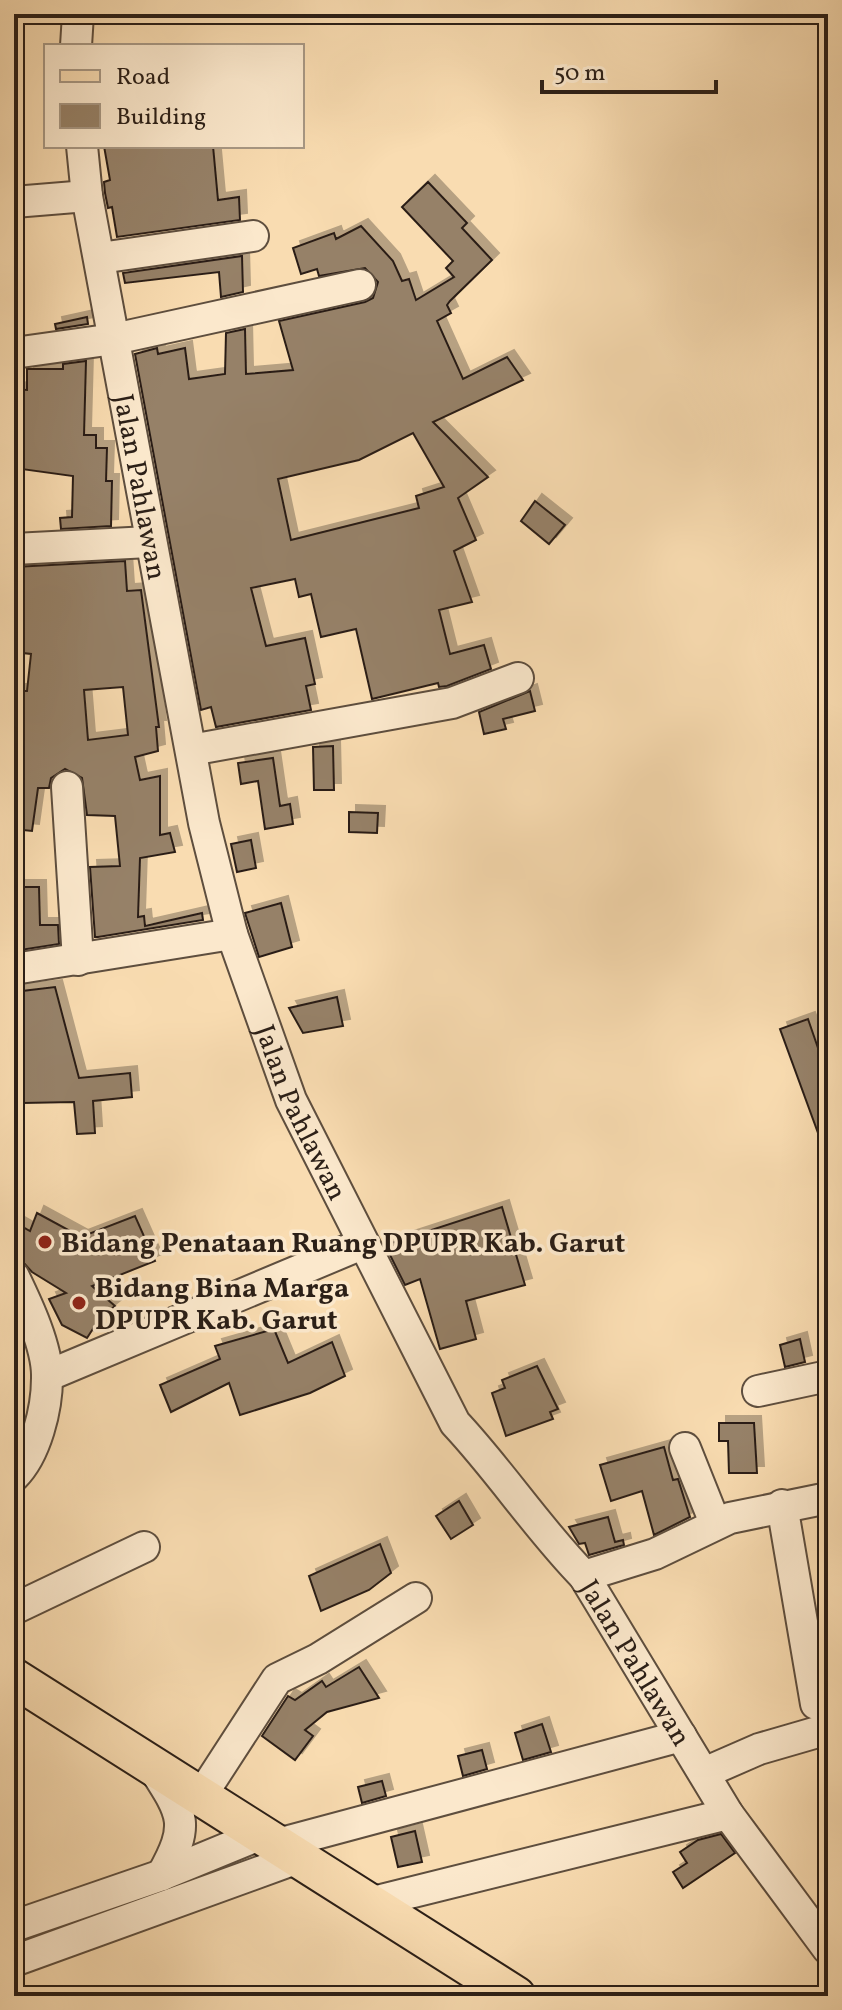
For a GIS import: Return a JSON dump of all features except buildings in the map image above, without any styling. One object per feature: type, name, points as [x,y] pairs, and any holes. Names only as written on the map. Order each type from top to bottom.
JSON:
[{"type":"main road","points":[[14,1678],[516,1996]]},
{"type":"street","points":[[76,44],[78,14]]},
{"type":"street","name":"Jalan Pahlawan","points":[[82,148],[87,196],[149,542],[191,750],[232,934],[291,1100],[455,1423],[483,1452],[553,1544],[584,1576],[728,1814],[828,1949]]},
{"type":"street","points":[[14,202],[87,196]]},
{"type":"street","points":[[100,258],[253,236]]},
{"type":"street","points":[[14,353],[114,339],[360,285]]},
{"type":"street","points":[[14,549],[149,542]]},
{"type":"street","points":[[191,750],[439,706],[518,678]]},
{"type":"street","points":[[67,787],[78,960]]},
{"type":"street","points":[[14,969],[232,934]]},
{"type":"street","points":[[47,1376],[362,1244]]},
{"type":"street","points":[[14,1277],[31,1313],[47,1376],[27,1463],[14,1476]]},
{"type":"street","points":[[758,1391],[828,1376]]},
{"type":"street","points":[[685,1448],[715,1523]]},
{"type":"street","points":[[584,1576],[655,1554],[715,1523],[782,1505],[828,1498]]},
{"type":"street","points":[[704,1773],[822,1717],[782,1505]]},
{"type":"street","points":[[14,1609],[144,1547]]},
{"type":"street","points":[[201,1796],[277,1679],[318,1659],[416,1598]]},
{"type":"street","points":[[14,1926],[162,1875],[681,1736]]},
{"type":"street","points":[[151,1765],[174,1800],[181,1820],[180,1842],[162,1875]]},
{"type":"street","points":[[369,1903],[728,1814]]},
{"type":"street","points":[[14,1961],[280,1845]]},
{"type":"place","name":"Bidang Penataan Ruang DPUPR Kab. Garut","points":[[45,1242]]},
{"type":"place","name":"Bidang Bina Marga DPUPR Kab. Garut","points":[[79,1303]]}]
